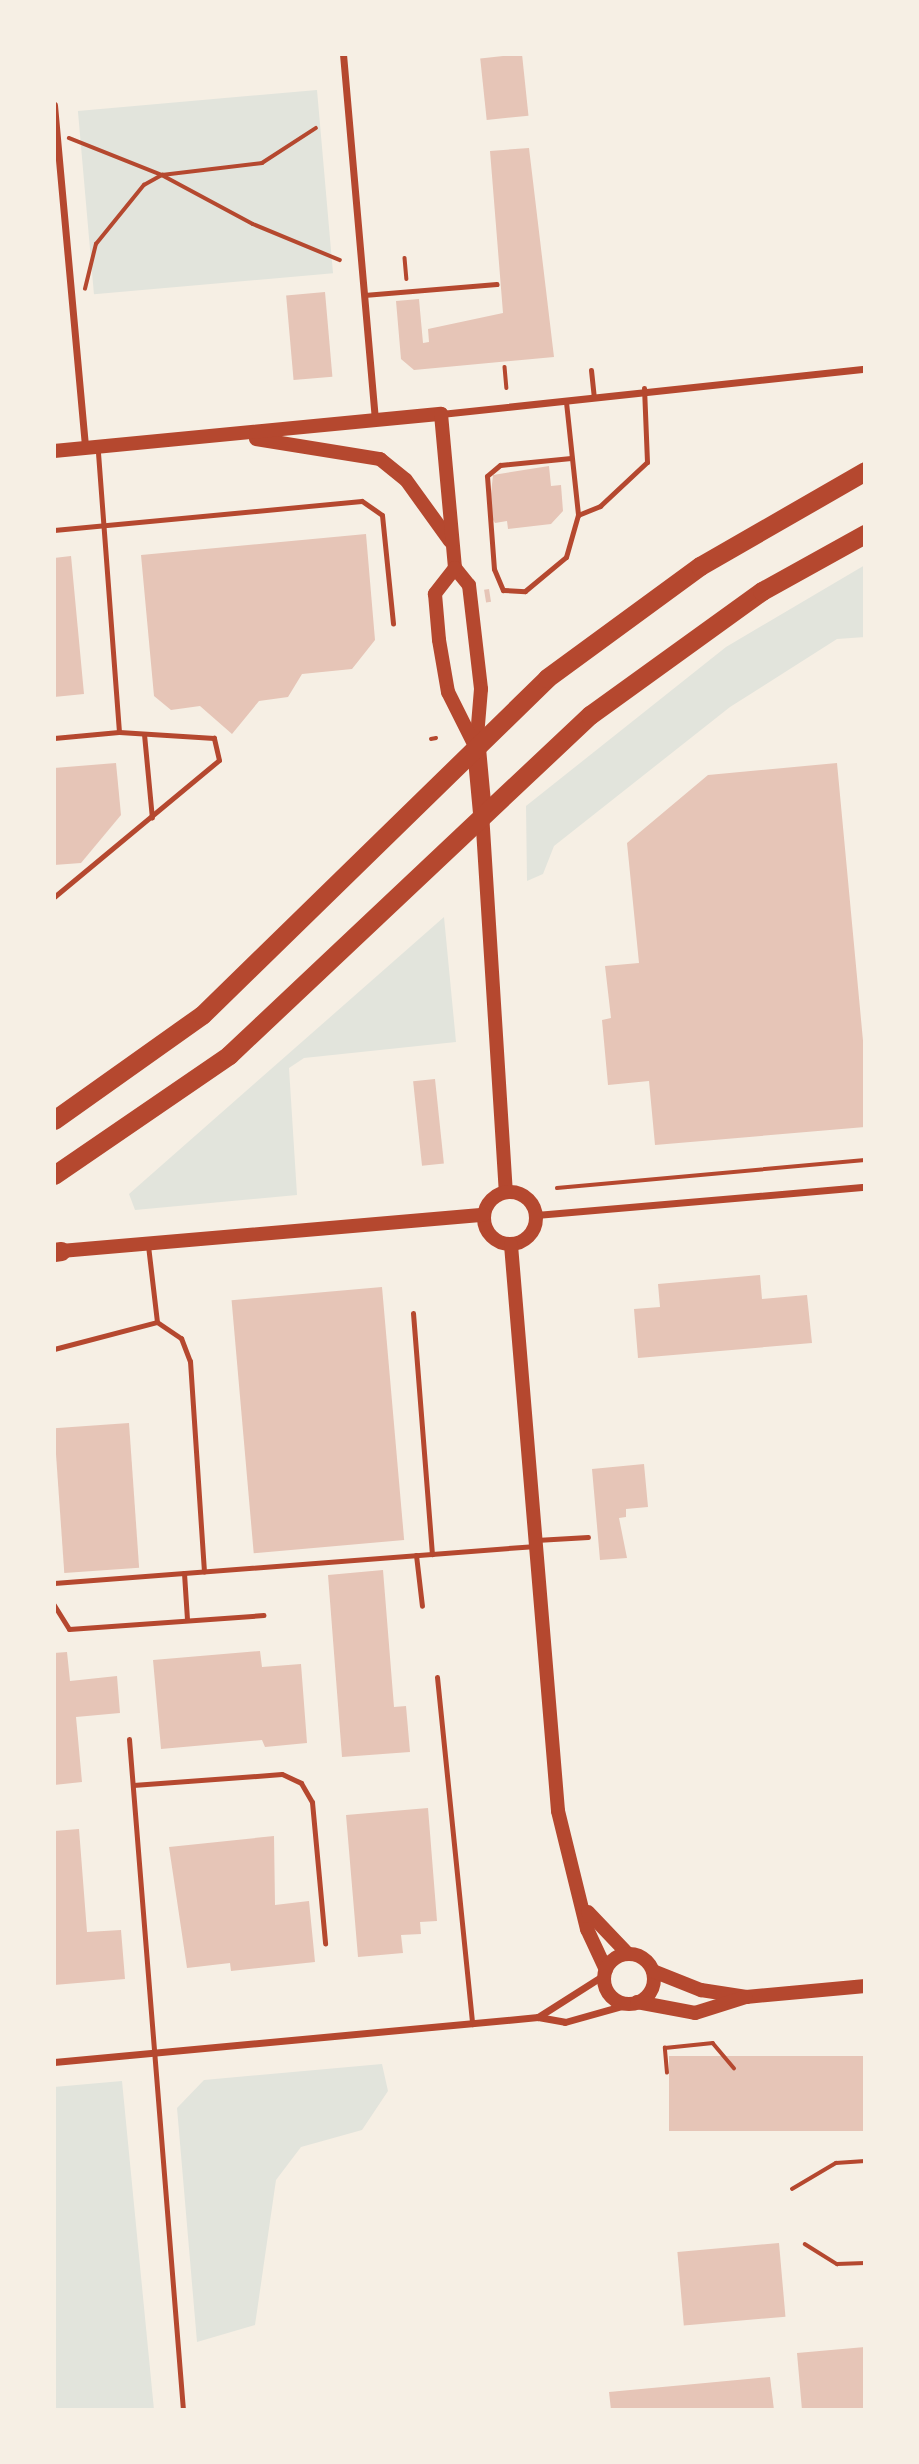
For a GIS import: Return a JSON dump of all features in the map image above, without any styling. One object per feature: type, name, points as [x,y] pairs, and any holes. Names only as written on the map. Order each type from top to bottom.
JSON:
[{"type":"highway","points":[[54,1120],[202,1015],[547,678],[626,617],[783,514],[865,471]]},
{"type":"highway","points":[[54,1175],[229,1055],[482,813],[674,650],[865,534]]},
{"type":"highway","points":[[476,748],[482,813]]},
{"type":"main road","points":[[54,451],[441,414],[451,542],[455,568],[469,584],[481,689],[476,748]]},
{"type":"main road","points":[[215,436],[334,447],[380,459],[407,480],[451,542]]},
{"type":"main road","points":[[455,568],[435,594],[439,640],[448,692],[476,748]]},
{"type":"main road","points":[[482,813],[506,1192]]},
{"type":"main road","points":[[506,1192],[523,1195],[536,1215],[527,1238],[511,1245],[490,1236],[483,1215],[491,1200],[506,1192]]},
{"type":"main road","points":[[58,1252],[148,1241],[483,1215]]},
{"type":"main road","points":[[511,1245],[558,1811],[567,1861],[588,1912],[628,1954],[643,1958],[653,1971],[701,1990],[746,1997]]},
{"type":"main road","points":[[588,1912],[587,1929],[605,1972],[609,1994],[633,2003],[695,2013],[746,1997],[865,1986]]},
{"type":"main road","points":[[605,1972],[628,1954]]},
{"type":"main road","points":[[633,2003],[653,1986],[653,1971]]},
{"type":"street","points":[[343,54],[375,421]]},
{"type":"street","points":[[54,105],[72,293],[91,447]]},
{"type":"street","points":[[441,414],[566,402],[644,388],[865,369]]},
{"type":"street","points":[[536,1215],[865,1188]]},
{"type":"street","points":[[538,2017],[605,1972]]},
{"type":"street","points":[[54,2062],[538,2017],[565,2022],[633,2003]]},
{"type":"lane","points":[[364,295],[497,284]]},
{"type":"lane","points":[[591,370],[594,397]]},
{"type":"lane","points":[[576,518],[600,506],[647,462],[644,388]]},
{"type":"lane","points":[[566,402],[571,458],[576,518],[566,557],[525,591],[503,590],[494,569],[487,476],[500,465],[571,458]]},
{"type":"lane","points":[[91,447],[101,527],[119,732]]},
{"type":"lane","points":[[54,530],[362,501],[382,514],[393,622]]},
{"type":"lane","points":[[54,738],[119,732],[214,737],[219,760],[54,897]]},
{"type":"lane","points":[[144,734],[152,818]]},
{"type":"lane","points":[[148,1241],[157,1322]]},
{"type":"lane","points":[[413,1313],[432,1554]]},
{"type":"lane","points":[[54,1349],[157,1322],[181,1338],[190,1362],[204,1572]]},
{"type":"lane","points":[[54,1583],[432,1554],[588,1536]]},
{"type":"lane","points":[[416,1555],[422,1606]]},
{"type":"lane","points":[[184,1573],[187,1620]]},
{"type":"lane","points":[[54,1605],[69,1629],[263,1615]]},
{"type":"lane","points":[[438,1677],[472,2024]]},
{"type":"lane","points":[[130,1739],[183,2410]]},
{"type":"lane","points":[[133,1785],[282,1774],[301,1783],[312,1802],[325,1943]]},
{"type":"path","points":[[72,293],[88,284],[96,244],[144,185],[162,175],[262,163],[316,128]]},
{"type":"path","points":[[57,133],[162,175],[253,224],[340,260]]},
{"type":"path","points":[[394,280],[407,279],[405,258]]},
{"type":"path","points":[[505,367],[507,388]]},
{"type":"path","points":[[557,1188],[865,1160]]},
{"type":"path","points":[[667,2073],[665,2048],[713,2043],[734,2068]]},
{"type":"path","points":[[792,2189],[836,2164],[865,2161]]},
{"type":"path","points":[[805,2244],[837,2264],[865,2263]]},
{"type":"shaded area","points":[[317,90],[333,273],[94,294],[78,111]]},
{"type":"shaded area","points":[[865,565],[865,637],[837,639],[730,707],[554,846],[543,874],[527,881],[526,806],[726,647]]},
{"type":"shaded area","points":[[444,917],[456,1042],[304,1058],[289,1068],[297,1195],[135,1210],[129,1194]]},
{"type":"shaded area","points":[[382,2064],[388,2091],[362,2130],[301,2147],[276,2180],[255,2325],[197,2342],[177,2108],[204,2080]]},
{"type":"shaded area","points":[[122,2081],[154,2410],[54,2410],[54,2087]]},
{"type":"building","points":[[522,54],[528,116],[487,120],[480,58]]},
{"type":"building","points":[[529,148],[554,357],[414,370],[401,359],[396,301],[419,299],[423,343],[429,342],[428,329],[503,313],[490,151]]},
{"type":"building","points":[[325,292],[332,377],[294,380],[286,295]]},
{"type":"building","points":[[549,466],[551,486],[561,485],[563,511],[551,524],[508,529],[507,521],[495,523],[489,513],[493,475]]},
{"type":"building","points":[[366,534],[375,640],[352,669],[302,674],[288,697],[259,701],[232,734],[200,706],[171,710],[154,696],[141,555]]},
{"type":"building","points":[[71,556],[84,694],[54,697],[54,558]]},
{"type":"building","points":[[489,589],[491,602],[486,603],[484,590]]},
{"type":"building","points":[[116,763],[121,815],[81,863],[54,865],[54,768]]},
{"type":"building","points":[[837,763],[865,1062],[865,1127],[655,1145],[649,1081],[608,1085],[602,1020],[611,1018],[605,966],[639,963],[627,843],[708,775]]},
{"type":"building","points":[[435,1079],[444,1164],[422,1166],[413,1081]]},
{"type":"building","points":[[760,1275],[762,1299],[807,1295],[812,1343],[638,1358],[634,1309],[660,1307],[658,1284]]},
{"type":"building","points":[[382,1287],[404,1540],[254,1553],[232,1300]]},
{"type":"building","points":[[129,1423],[139,1568],[64,1573],[54,1428]]},
{"type":"building","points":[[644,1464],[648,1507],[626,1509],[626,1517],[619,1518],[627,1558],[600,1560],[592,1469]]},
{"type":"building","points":[[383,1570],[394,1707],[406,1706],[410,1752],[342,1757],[328,1575]]},
{"type":"building","points":[[260,1651],[262,1667],[301,1664],[307,1743],[265,1747],[262,1740],[161,1749],[153,1660]]},
{"type":"building","points":[[67,1652],[70,1681],[117,1676],[120,1713],[76,1717],[82,1782],[54,1785],[54,1653]]},
{"type":"building","points":[[428,1808],[437,1921],[420,1922],[421,1934],[401,1935],[403,1953],[358,1957],[346,1815]]},
{"type":"building","points":[[79,1829],[87,1932],[121,1930],[125,1979],[54,1985],[54,1831]]},
{"type":"building","points":[[274,1836],[275,1905],[309,1901],[315,1962],[231,1971],[230,1963],[187,1968],[169,1847]]},
{"type":"building","points":[[669,2056],[865,2056],[865,2131],[669,2131]]},
{"type":"building","points":[[779,2243],[785,2317],[684,2326],[677,2252]]},
{"type":"building","points":[[865,2347],[865,2410],[802,2410],[797,2353]]},
{"type":"building","points":[[770,2377],[774,2410],[611,2410],[609,2392]]}]
